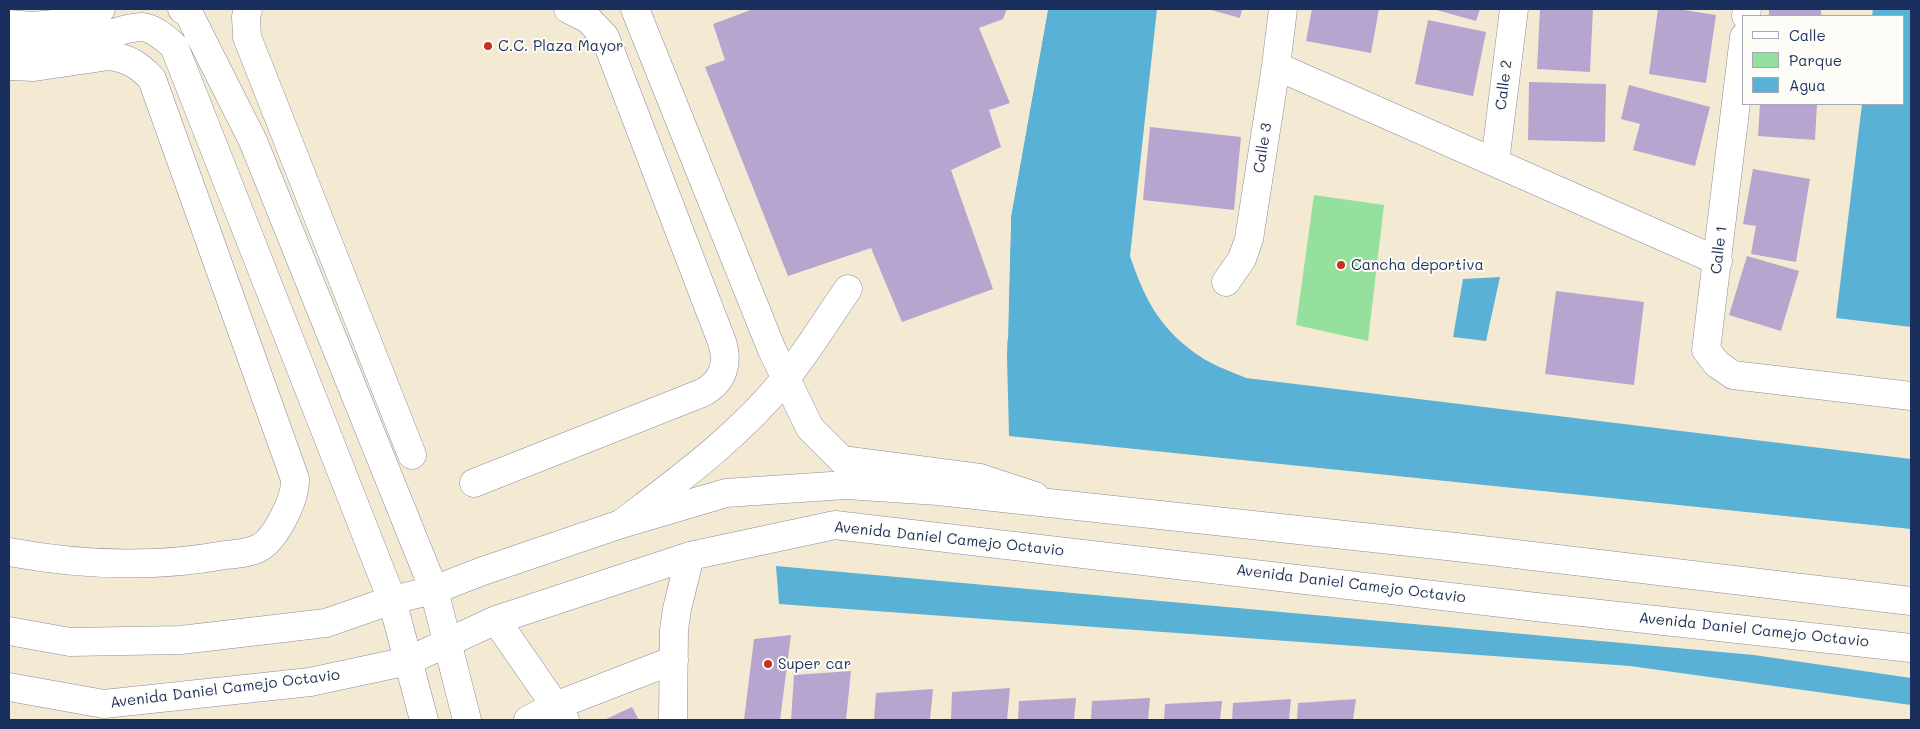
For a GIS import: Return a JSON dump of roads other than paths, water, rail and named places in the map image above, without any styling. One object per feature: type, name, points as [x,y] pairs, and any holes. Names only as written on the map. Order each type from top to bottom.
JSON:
[{"type":"main road","points":[[9,24],[33,26],[64,23],[101,9]]},
{"type":"main road","points":[[182,9],[189,14],[252,141],[434,590],[467,720]]},
{"type":"main road","points":[[248,9],[246,17],[247,37],[412,455]]},
{"type":"main road","points":[[635,9],[785,379],[810,428],[842,460],[980,478],[1060,504]]},
{"type":"main road","name":"Calle 3","points":[[1226,282],[1242,259],[1249,239],[1283,9]]},
{"type":"main road","name":"Calle 2","points":[[1495,162],[1514,9]]},
{"type":"main road","points":[[474,483],[702,393],[717,383],[722,375],[725,364],[726,353],[722,342],[605,37],[584,12]]},
{"type":"main road","points":[[9,47],[25,48],[69,45],[128,29],[144,27],[160,34],[174,46],[392,600],[424,720]]},
{"type":"main road","name":"Calle 1","points":[[1742,54],[1706,350],[1718,364],[1732,374],[1911,396]]},
{"type":"main road","points":[[9,66],[34,67],[109,56],[130,60],[142,68],[152,79],[295,479],[296,488],[274,533],[268,541],[250,552],[159,564],[37,558],[9,552]]},
{"type":"main road","points":[[1276,66],[1718,261]]},
{"type":"main road","points":[[186,174],[217,156],[283,128]]},
{"type":"main road","points":[[621,524],[703,461],[748,419],[785,379],[848,289]]},
{"type":"main road","points":[[9,631],[70,642],[181,640],[326,623],[392,600],[434,590],[480,572],[621,524],[726,493],[846,485],[938,491],[1465,548],[1911,601]]},
{"type":"main road","name":"Avenida Daniel Camejo Octavio","points":[[9,687],[104,704],[310,682],[408,662],[496,620],[690,556],[835,525],[1536,607],[1911,648]]},
{"type":"main road","points":[[673,720],[674,630],[677,609],[690,556]]},
{"type":"main road","points":[[496,620],[560,713]]},
{"type":"main road","points":[[528,720],[560,713],[674,660]]},
{"type":"water","points":[[1048,9],[1157,9],[1130,256],[1142,288],[1157,315],[1177,338],[1204,359],[1246,378],[1911,459],[1911,529],[1009,436],[1007,357],[1011,216]]},
{"type":"water","points":[[1873,9],[1911,9],[1911,327],[1836,318],[1862,105],[1905,105],[1905,15],[1872,15]]},
{"type":"water","points":[[1500,277],[1486,341],[1453,337],[1463,279]]},
{"type":"water","points":[[776,566],[1754,655],[1911,678],[1911,705],[1630,666],[779,604]]},
{"type":"place","name":"C.C. Plaza Mayor","points":[[488,46]]},
{"type":"place","name":"Cancha deportiva","points":[[1341,265]]},
{"type":"place","name":"Super car","points":[[768,664]]}]
